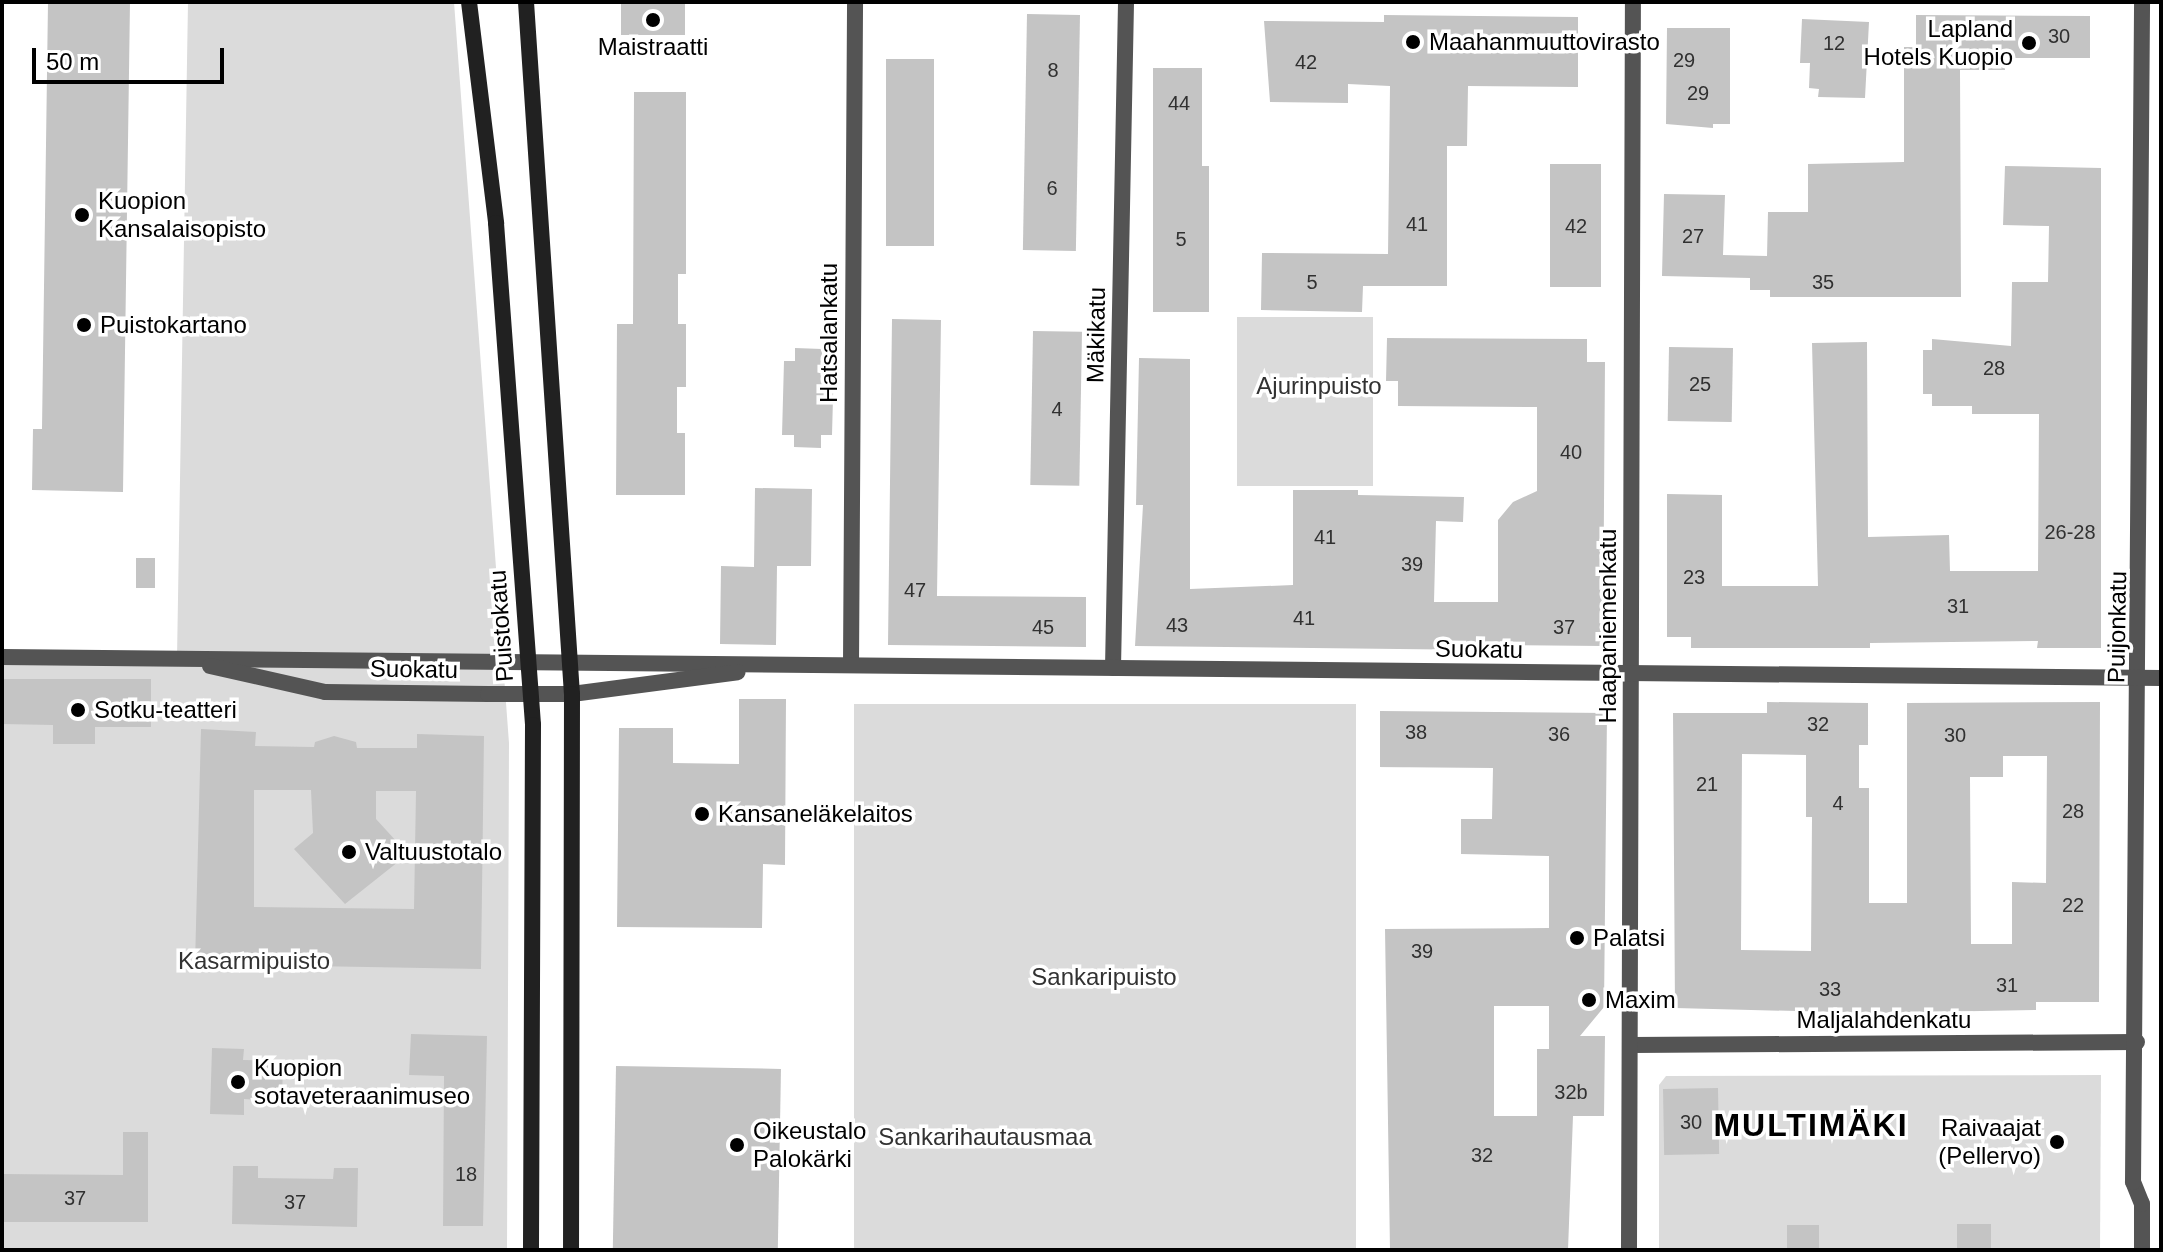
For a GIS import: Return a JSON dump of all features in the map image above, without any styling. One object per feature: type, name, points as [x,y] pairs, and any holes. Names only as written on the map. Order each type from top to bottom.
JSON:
[{"type":"main road","name":"Puistokatu","points":[[469,2],[496,223],[530,694],[531,1250]]},
{"type":"main road","points":[[526,2],[572,694],[571,1250]]},
{"type":"street","name":"Hatsalankatu","points":[[851,665],[855,2]]},
{"type":"street","name":"Mäkikatu","points":[[1113,668],[1126,2]]},
{"type":"street","name":"Haapaniemenkatu","points":[[1629,1250],[1633,2]]},
{"type":"street","name":"Puijonkatu","points":[[2142,2],[2140,678],[2133,1182],[2142,1204],[2142,1250]]},
{"type":"street","name":"Suokatu","points":[[2,657],[2161,678]]},
{"type":"street","name":"Suokatu","points":[[177,659],[325,692],[530,694],[572,694],[796,664]]},
{"type":"street","name":"Maljalahdenkatu","points":[[1632,1045],[2137,1042]]},
{"type":"green space","name":"Kasarmipuisto","points":[[188,2],[454,2],[509,743],[507,1250],[2,1250],[2,657],[177,658]]},
{"type":"green space","name":"Ajurinpuisto","points":[[1237,317],[1373,317],[1373,486],[1237,486]]},
{"type":"green space","name":"Sankaripuisto","points":[[854,704],[1356,704],[1356,1250],[854,1250]]},
{"type":"green space","points":[[2101,1075],[2100,1250],[1659,1250],[1659,1085],[1666,1076]]},
{"type":"building","name":"Puistokartano","points":[[48,2],[130,2],[123,492],[32,490],[33,429],[42,429]]},
{"type":"building","name":"Maistraatti","points":[[621,2],[685,2],[685,35],[621,35]]},
{"type":"building","points":[[1027,14],[1080,15],[1076,251],[1023,250]]},
{"type":"building","points":[[1384,15],[1578,17],[1578,87],[1468,86],[1467,146],[1447,146],[1447,286],[1363,286],[1362,312],[1261,310],[1262,253],[1388,254],[1390,86],[1348,84],[1348,103],[1270,102],[1264,21],[1384,22]]},
{"type":"building","points":[[1916,15],[2090,16],[2090,58],[2005,58],[2005,70],[1960,70],[1961,297],[1770,297],[1770,290],[1750,290],[1750,278],[1662,276],[1664,194],[1725,195],[1723,255],[1767,256],[1768,212],[1808,212],[1808,164],[1904,162],[1904,47],[1916,47]]},
{"type":"building","points":[[1802,19],[1869,22],[1865,98],[1818,97],[1819,89],[1809,88],[1810,63],[1800,63]]},
{"type":"building","points":[[1667,28],[1730,28],[1730,124],[1713,124],[1713,128],[1666,124]]},
{"type":"building","points":[[886,59],[934,59],[934,246],[886,246]]},
{"type":"building","points":[[1153,68],[1202,68],[1202,166],[1209,166],[1209,312],[1153,312]]},
{"type":"building","points":[[634,92],[686,92],[686,274],[678,274],[678,324],[686,324],[686,387],[677,387],[677,433],[685,433],[685,495],[616,495],[617,324],[633,324]]},
{"type":"building","points":[[1550,164],[1601,164],[1601,287],[1550,287]]},
{"type":"building","points":[[2005,166],[2101,168],[2101,648],[2037,648],[2038,641],[1870,643],[1870,648],[1691,648],[1691,637],[1667,637],[1667,494],[1722,495],[1722,586],[1818,586],[1812,343],[1867,342],[1868,537],[1949,535],[1950,571],[2038,571],[2039,414],[1972,414],[1972,406],[1932,406],[1932,394],[1923,394],[1923,350],[1932,350],[1932,339],[2011,346],[2012,282],[2048,282],[2049,226],[2003,225]]},
{"type":"building","points":[[892,319],[941,320],[937,596],[1086,597],[1086,647],[888,645]]},
{"type":"building","points":[[1033,331],[1082,332],[1079,486],[1030,485]]},
{"type":"building","points":[[1387,338],[1587,339],[1587,362],[1605,362],[1603,646],[1484,645],[1484,650],[1135,646],[1143,505],[1136,505],[1139,358],[1190,359],[1190,589],[1293,585],[1293,490],[1358,490],[1358,495],[1464,497],[1463,522],[1436,521],[1434,602],[1498,602],[1498,520],[1513,502],[1537,491],[1537,407],[1398,406],[1398,381],[1386,381]]},
{"type":"building","points":[[1669,347],[1733,348],[1732,422],[1668,421]]},
{"type":"building","points":[[795,348],[822,349],[822,361],[834,361],[832,435],[821,435],[821,448],[794,447],[794,435],[782,435],[784,361],[795,361]]},
{"type":"building","points":[[755,488],[812,489],[811,566],[777,566],[776,645],[720,644],[721,566],[754,567]]},
{"type":"building","points":[[136,558],[155,558],[155,588],[136,588]]},
{"type":"building","points":[[2,679],[151,679],[151,727],[95,727],[95,744],[53,744],[53,725],[2,724]]},
{"type":"building","name":"Kansaneläkelaitos","points":[[739,699],[786,699],[785,865],[763,864],[762,928],[617,927],[619,728],[673,728],[673,763],[739,764]]},
{"type":"building","points":[[1767,702],[1868,703],[1868,745],[1859,745],[1859,788],[1869,788],[1869,903],[1907,903],[1907,703],[2100,702],[2099,1002],[2036,1002],[2036,1010],[1874,1013],[1675,1008],[1673,713],[1767,713]],"holes":[[[1742,754],[1806,755],[1806,817],[1812,817],[1811,951],[1741,950]],[[2003,756],[2047,756],[2046,883],[2012,882],[2012,944],[1971,944],[1970,777],[2003,777]]]},
{"type":"building","points":[[1380,711],[1607,713],[1604,1007],[1580,1036],[1605,1036],[1604,1116],[1573,1116],[1568,1250],[1390,1250],[1385,929],[1549,928],[1549,856],[1461,854],[1461,819],[1492,819],[1493,768],[1380,767]],"holes":[[[1494,1006],[1549,1006],[1549,1049],[1537,1049],[1537,1116],[1494,1116]]]},
{"type":"building","name":"Valtuustotalo","points":[[201,729],[256,732],[255,746],[314,747],[315,742],[334,736],[356,742],[357,748],[417,748],[417,734],[484,736],[481,969],[195,964]],"holes":[[[254,790],[311,790],[313,833],[294,849],[345,904],[408,854],[376,819],[376,791],[416,791],[414,909],[254,907]]]},
{"type":"building","points":[[411,1034],[487,1036],[483,1226],[443,1226],[444,1076],[409,1075]]},
{"type":"building","points":[[212,1048],[244,1049],[243,1060],[283,1061],[282,1101],[244,1099],[244,1115],[210,1114]]},
{"type":"building","name":"Oikeustalo Palokärki","points":[[616,1066],[781,1069],[778,1250],[613,1250]]},
{"type":"building","points":[[1718,1088],[1719,1154],[1664,1155],[1663,1089]]},
{"type":"building","points":[[123,1132],[148,1132],[148,1222],[2,1222],[2,1174],[123,1175]]},
{"type":"building","points":[[233,1166],[258,1166],[258,1178],[333,1179],[334,1168],[358,1168],[357,1227],[232,1224]]},
{"type":"building","points":[[1957,1224],[1991,1224],[1991,1250],[1957,1250]]},
{"type":"building","points":[[1787,1225],[1819,1225],[1819,1250],[1787,1250]]},
{"type":"place","name":"Maistraatti","points":[[653,20]]},
{"type":"place","name":"Maahanmuuttovirasto","points":[[1413,42]]},
{"type":"place","name":"Lapland Hotels Kuopio","points":[[2029,43]]},
{"type":"place","name":"Kuopion Kansalaisopisto","points":[[82,215]]},
{"type":"place","name":"Puistokartano","points":[[84,325]]},
{"type":"place","name":"Sotku-teatteri","points":[[78,710]]},
{"type":"place","name":"Kansaneläkelaitos","points":[[702,814]]},
{"type":"place","name":"Valtuustotalo","points":[[349,852]]},
{"type":"place","name":"Palatsi","points":[[1577,938]]},
{"type":"place","name":"Maxim","points":[[1589,1000]]},
{"type":"place","name":"Kuopion sotaveteraanimuseo","points":[[238,1082]]},
{"type":"place","name":"Raivaajat (Pellervo)","points":[[2057,1142]]},
{"type":"place","name":"Oikeustalo Palokärki","points":[[737,1145]]},
{"type":"district","name":"MULTIMÄKI","points":[[1811,1125]]},
{"type":"park label","name":"Sankarihautausmaa","points":[[985,1137]]}]
